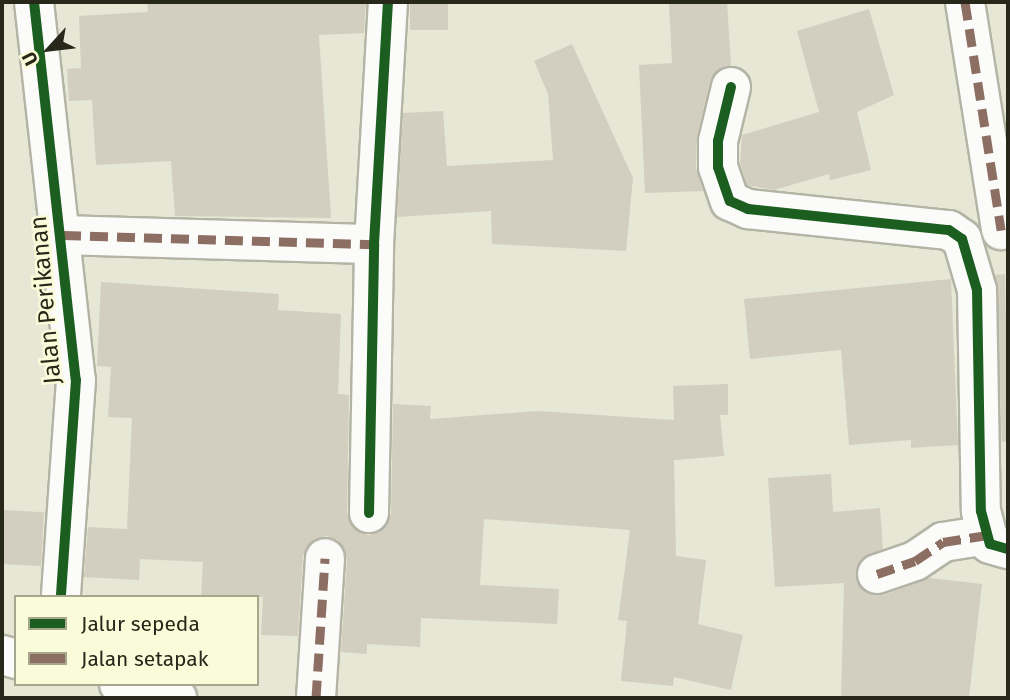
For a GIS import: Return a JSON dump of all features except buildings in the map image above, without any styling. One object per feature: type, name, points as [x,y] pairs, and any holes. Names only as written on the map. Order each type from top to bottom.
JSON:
[{"type":"street","name":"Jalan Perikanan","points":[[34,2],[63,235],[76,380],[61,595]]},
{"type":"street","points":[[369,513],[374,244],[388,2]]},
{"type":"street","points":[[965,2],[1001,230]]},
{"type":"street","points":[[731,87],[718,141],[718,167],[730,201],[748,209],[949,230],[962,239],[977,290],[976,414],[997,542],[943,542],[915,561],[877,574]]},
{"type":"street","points":[[63,235],[374,244]]},
{"type":"street","points":[[316,690],[325,558]]},
{"type":"street","points":[[128,686],[177,698]]},
{"type":"marked path","points":[[965,2],[1001,230]]},
{"type":"marked path","points":[[63,235],[374,244]]},
{"type":"marked path","points":[[877,574],[915,561],[943,542],[987,535]]},
{"type":"marked path","points":[[316,698],[325,558]]},
{"type":"cycle path","points":[[34,2],[76,380],[61,595]]},
{"type":"cycle path","points":[[369,513],[374,244],[388,2]]},
{"type":"cycle path","points":[[731,87],[718,141],[718,167],[730,201],[748,209],[949,230],[962,239],[977,290],[981,511],[990,544],[1008,549]]}]
